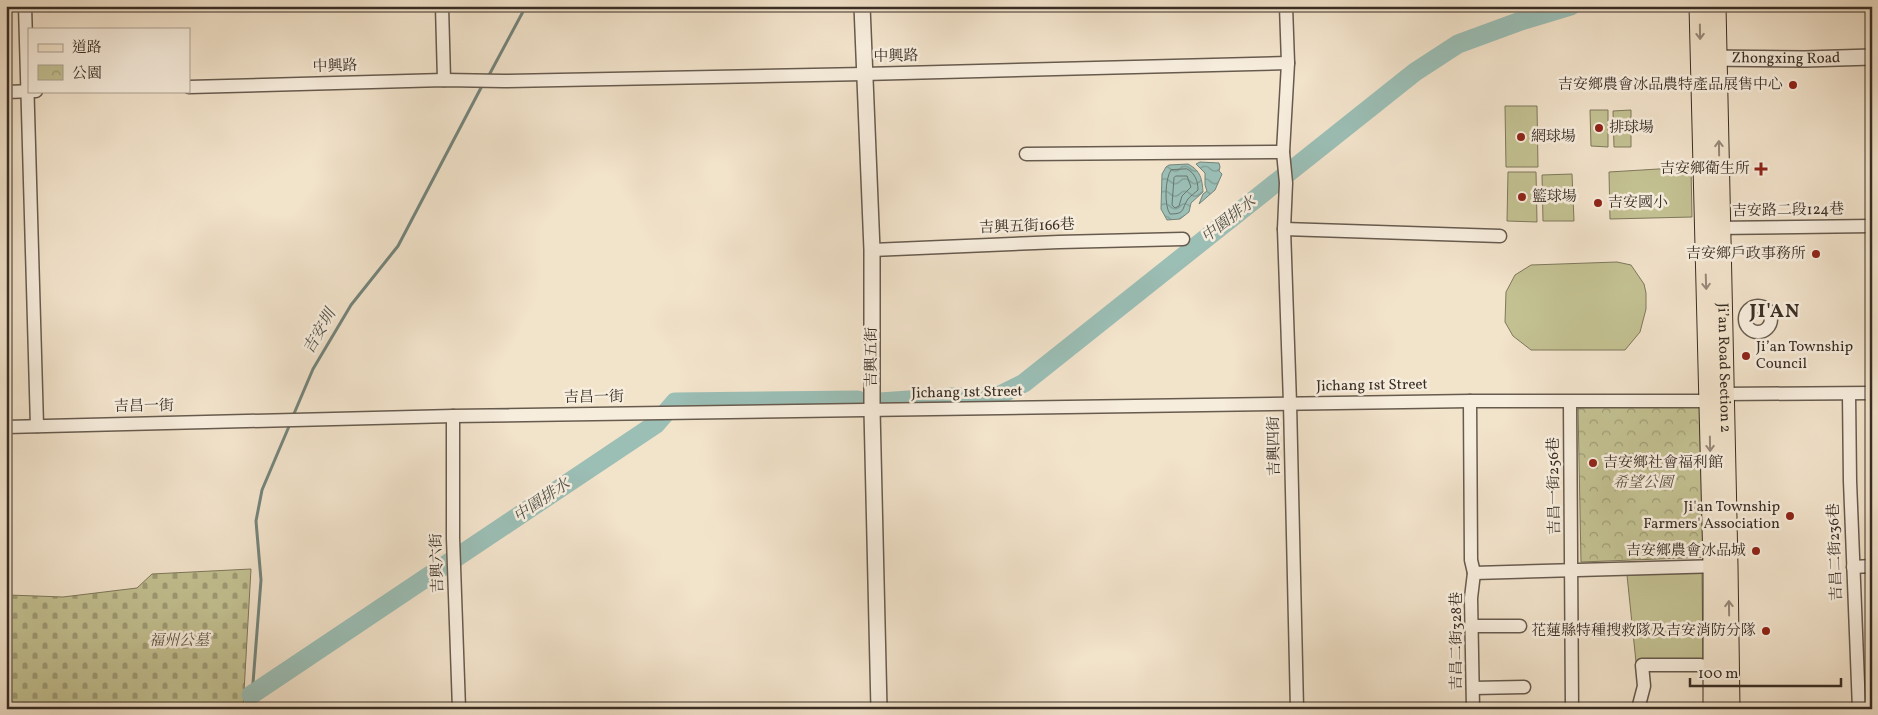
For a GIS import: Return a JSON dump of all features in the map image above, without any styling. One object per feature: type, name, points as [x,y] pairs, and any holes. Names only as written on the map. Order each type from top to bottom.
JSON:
[{"type":"main road","points":[[1699,6],[1708,58]]},
{"type":"main road","points":[[1708,58],[1716,6]]},
{"type":"main road","name":"Ji’an Road Section 2","points":[[1708,58],[1720,566],[1730,709]]},
{"type":"main road","name":"Ji’an Road Section 2","points":[[1713,709],[1720,566]]},
{"type":"street","points":[[25,6],[28,42]]},
{"type":"street","points":[[442,6],[444,80]]},
{"type":"street","name":"吉興五街","points":[[862,6],[872,250],[872,410],[878,709]]},
{"type":"street","points":[[1026,154],[1284,149],[1288,63],[1286,6]]},
{"type":"street","name":"Zhongxing Road","points":[[1708,58],[1805,59],[1872,57]]},
{"type":"street","name":"中興路","points":[[190,87],[444,80],[504,82],[1288,63]]},
{"type":"street","points":[[6,92],[28,91]]},
{"type":"street","points":[[32,92],[37,426]]},
{"type":"street","name":"吉興四街","points":[[1284,149],[1286,183],[1284,230],[1297,709]]},
{"type":"street","name":"吉安路二段124巷","points":[[1712,228],[1872,226]]},
{"type":"street","points":[[1284,230],[1500,236]]},
{"type":"street","name":"吉興五街166巷","points":[[872,250],[1183,239]]},
{"type":"street","points":[[1715,319],[1745,316]]},
{"type":"street","name":"Jichang 1st Street","points":[[872,410],[1470,401],[1570,402],[1872,393]]},
{"type":"street","name":"吉昌二街236巷","points":[[1849,394],[1859,709]]},
{"type":"street","name":"吉昌二街328巷","points":[[1470,401],[1471,560],[1474,573],[1471,598],[1473,709]]},
{"type":"street","name":"吉昌一街256巷","points":[[1570,402],[1572,709]]},
{"type":"street","name":"吉昌一街","points":[[6,427],[316,418],[872,410]]},
{"type":"street","name":"吉興六街","points":[[453,416],[453,538],[459,709]]},
{"type":"street","points":[[1474,573],[1720,566]]},
{"type":"street","points":[[1853,567],[1872,566]]},
{"type":"street","points":[[1471,626],[1520,626]]},
{"type":"street","points":[[1638,709],[1644,686],[1642,666],[1701,665]]},
{"type":"street","points":[[1473,688],[1524,686]]},
{"type":"green space","name":"網球場","points":[[1505,106],[1537,106],[1538,167],[1506,167]]},
{"type":"green space","name":"排球場","points":[[1590,110],[1608,110],[1608,147],[1591,146]]},
{"type":"green space","name":"排球場","points":[[1631,110],[1631,147],[1614,147],[1613,111]]},
{"type":"green space","points":[[1691,167],[1692,217],[1610,219],[1609,172]]},
{"type":"green space","name":"籃球場","points":[[1508,172],[1536,172],[1537,222],[1507,221]]},
{"type":"green space","points":[[1572,174],[1574,221],[1543,221],[1542,175]]},
{"type":"green space","points":[[1617,262],[1631,265],[1644,284],[1646,293],[1646,309],[1640,332],[1625,350],[1531,350],[1513,336],[1505,322],[1506,292],[1515,275],[1531,265]]},
{"type":"green space","name":"希望公園","points":[[1706,405],[1709,557],[1581,562],[1578,408]]},
{"type":"green space","name":"福州公墓","points":[[6,538],[9,595],[63,597],[137,588],[152,574],[251,569],[243,709],[10,709],[6,704]]},
{"type":"green space","points":[[1702,573],[1703,663],[1636,662],[1627,575]]},
{"type":"water","points":[[1200,162],[1219,163],[1219,171],[1222,174],[1215,190],[1199,204],[1203,194],[1207,191],[1205,173],[1196,164]]},
{"type":"water","points":[[1188,164],[1200,176],[1203,192],[1191,203],[1189,212],[1180,219],[1167,220],[1161,209],[1162,174],[1169,165]]},
{"type":"waterway","name":"吉安圳","points":[[488,77],[526,6]]},
{"type":"waterway","name":"中園排水","points":[[880,402],[952,397],[996,397],[1024,383],[1415,72],[1458,44],[1518,22],[1571,6]]},
{"type":"waterway","name":"吉安圳","points":[[293,416],[313,369],[351,305],[398,246],[483,84]]},
{"type":"waterway","name":"中園排水","points":[[251,695],[656,424],[675,402],[858,400]]},
{"type":"waterway","name":"吉安圳","points":[[251,709],[261,580],[256,521],[262,490],[290,424]]},
{"type":"place","name":"吉安鄉農會冰品農特產品展售中心","points":[[1793,85]]},
{"type":"place","name":"排球場","points":[[1599,128]]},
{"type":"place","name":"網球場","points":[[1521,137]]},
{"type":"place","name":"吉安鄉衛生所","points":[[1761,169]]},
{"type":"place","name":"籃球場","points":[[1522,197]]},
{"type":"place","name":"吉安國小","points":[[1598,203]]},
{"type":"place","name":"吉安鄉戶政事務所","points":[[1816,254]]},
{"type":"place","name":"Ji’an Township Council","points":[[1746,356]]},
{"type":"place","name":"吉安鄉社會福利館","points":[[1593,463]]},
{"type":"place","name":"Ji'an Township Farmers' Association","points":[[1790,516]]},
{"type":"place","name":"吉安鄉農會冰品城","points":[[1756,551]]},
{"type":"place","name":"花蓮縣特種搜救隊及吉安消防分隊","points":[[1766,631]]},
{"type":"district","name":"JI'AN","points":[[1775,312]]}]
